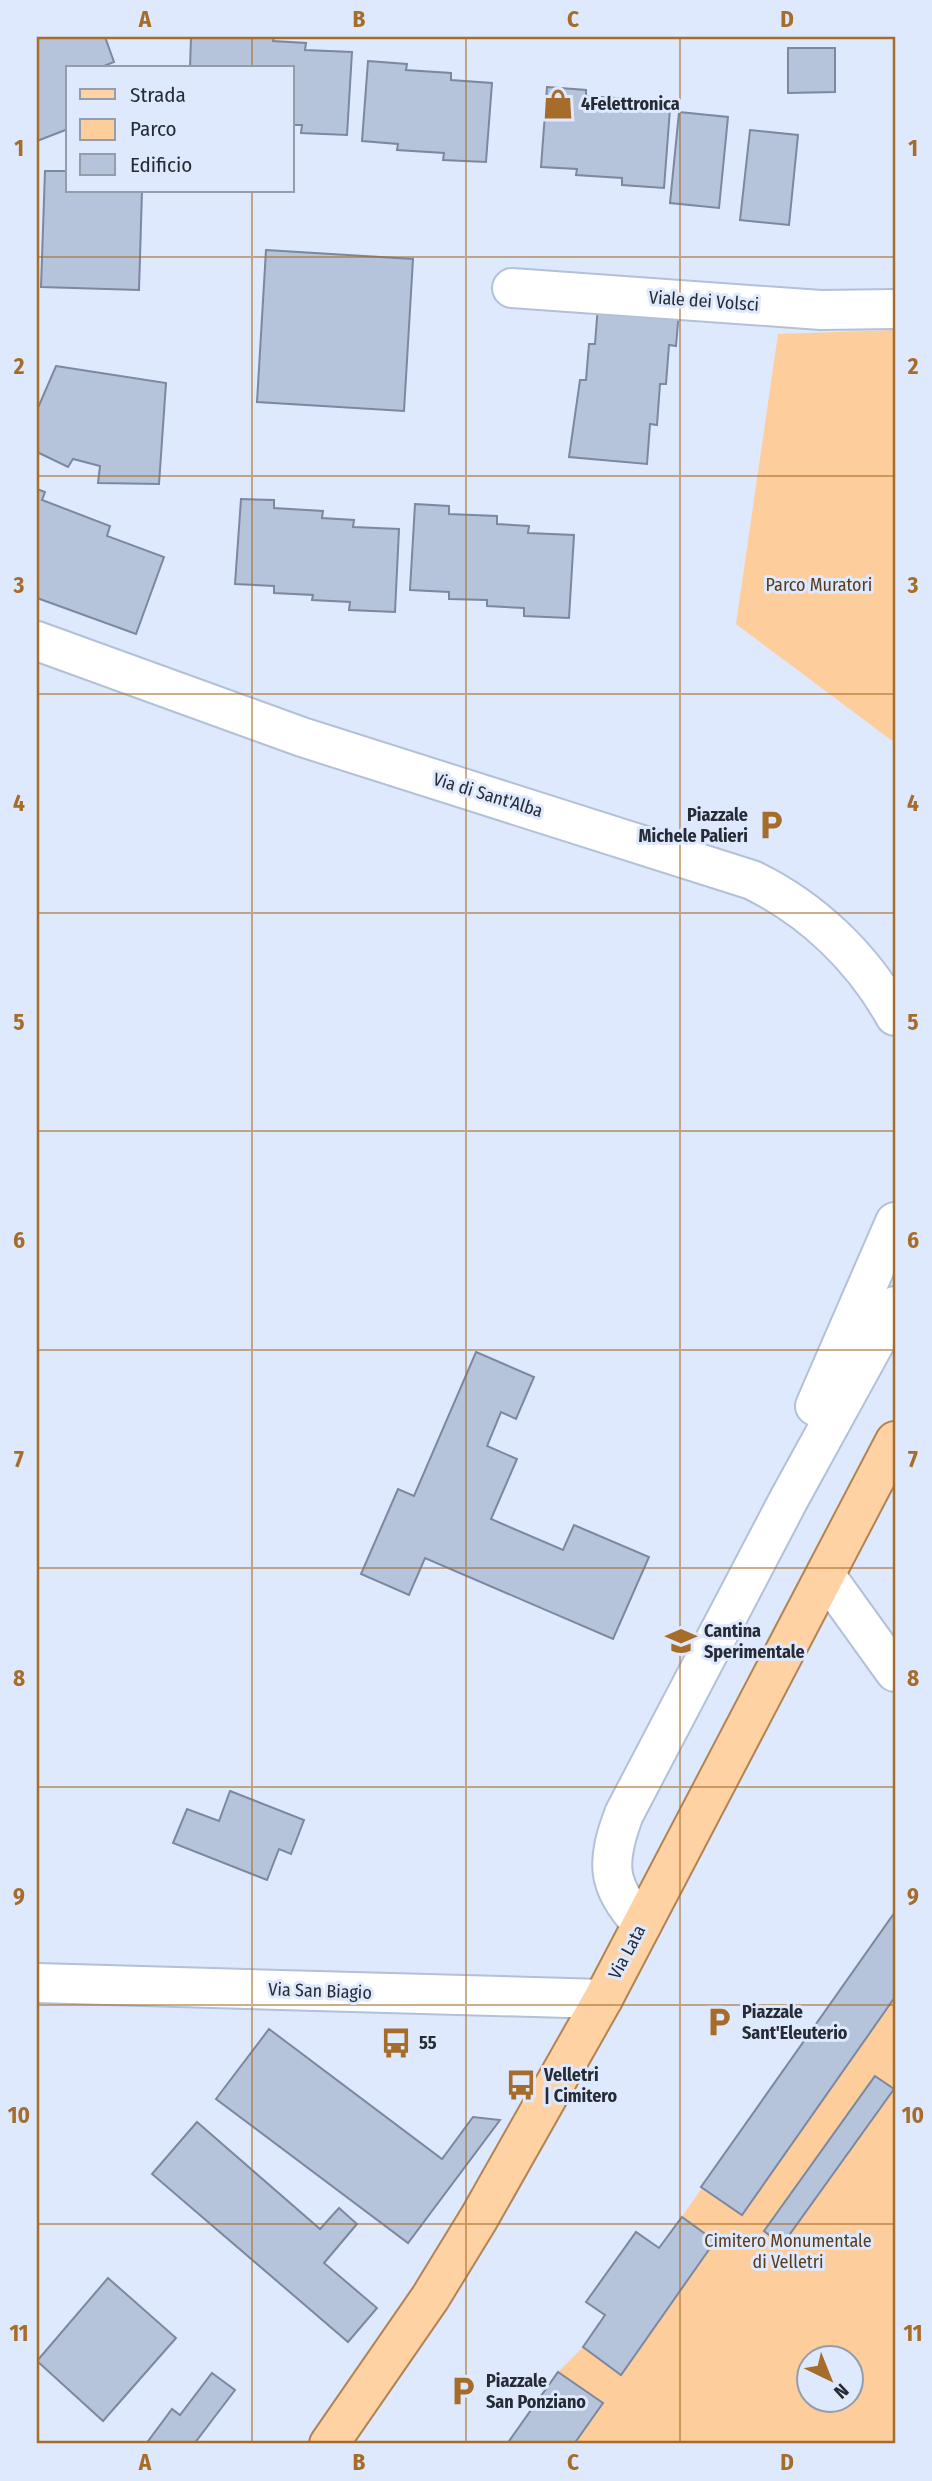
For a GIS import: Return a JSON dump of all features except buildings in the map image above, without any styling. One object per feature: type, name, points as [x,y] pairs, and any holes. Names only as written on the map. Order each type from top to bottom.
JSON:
[{"type":"main road","name":"Via Lata","points":[[328,2444],[447,2271],[603,1999],[895,1441]]},
{"type":"street","name":"Viale dei Volsci","points":[[512,288],[821,310],[895,309]]},
{"type":"street","name":"Via di Sant'Alba","points":[[37,641],[302,737],[752,880],[798,907],[832,936],[864,969],[895,1016]]},
{"type":"street","points":[[789,1499],[817,1401],[895,1222]]},
{"type":"street","points":[[642,1924],[623,1902],[612,1877],[613,1847],[621,1820],[789,1499],[895,1306]]},
{"type":"street","points":[[826,1576],[895,1672]]},
{"type":"street","name":"Via San Biagio","points":[[37,1983],[603,1999]]},
{"type":"green space","name":"Parco Muratori","points":[[895,330],[895,743],[736,624],[778,334]]},
{"type":"green space","name":"Cimitero Monumentale di Velletri","points":[[895,1912],[895,2444],[507,2444],[558,2372],[583,2347],[604,2316],[586,2302],[636,2232],[660,2248]]},
{"type":"place","name":"4Felettronica","points":[[558,104]]},
{"type":"place","name":"Piazzale Michele Palieri","points":[[771,825]]},
{"type":"place","name":"Cantina Sperimentale","points":[[681,1641]]},
{"type":"place","name":"Piazzale Sant'Eleuterio","points":[[719,2022]]},
{"type":"place","name":"55","points":[[396,2043]]},
{"type":"place","name":"Velletri | Cimitero","points":[[521,2085]]},
{"type":"place","name":"Piazzale San Ponziano","points":[[463,2391]]}]
